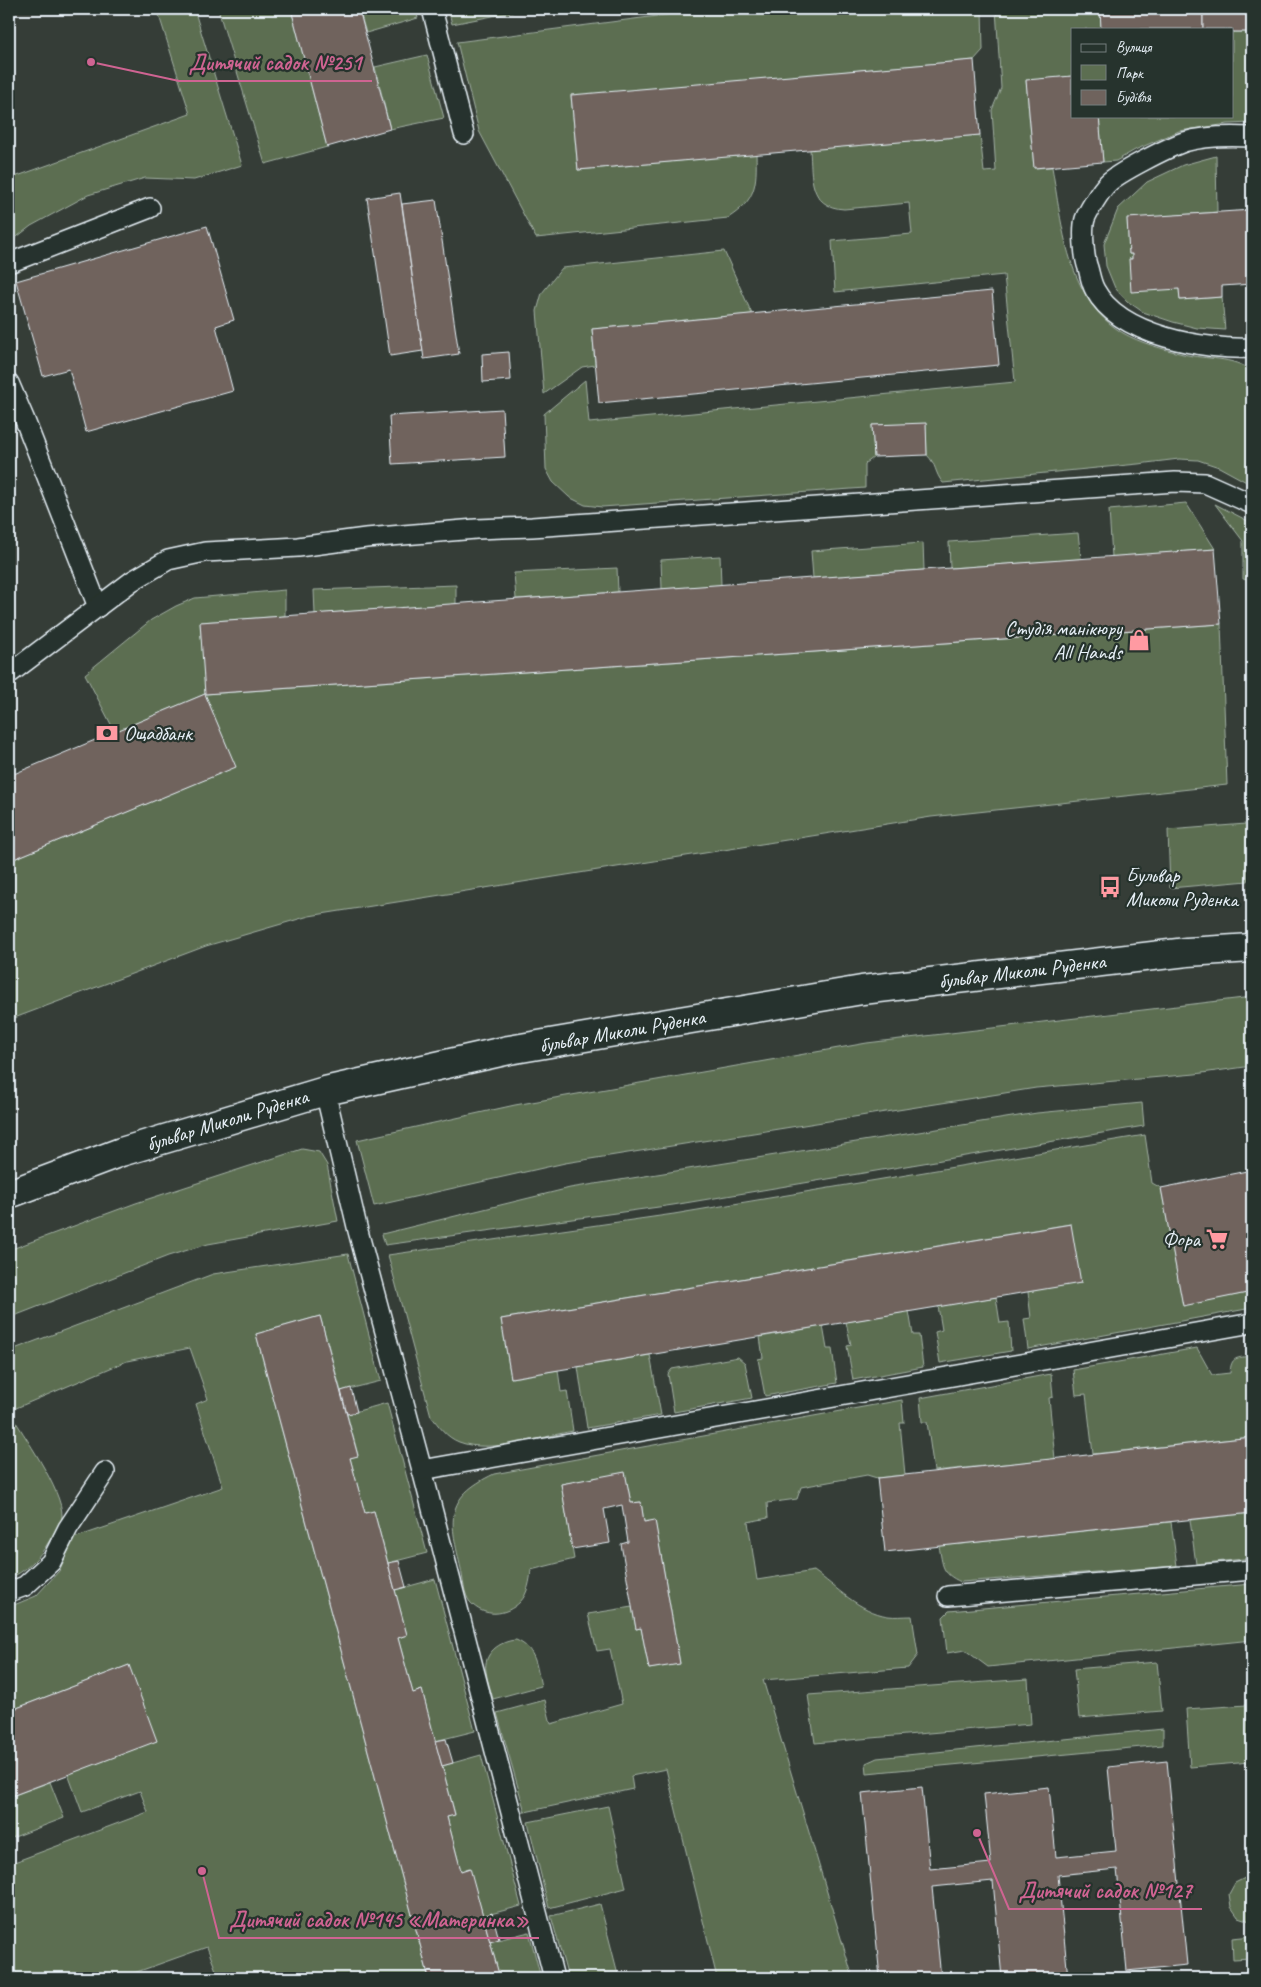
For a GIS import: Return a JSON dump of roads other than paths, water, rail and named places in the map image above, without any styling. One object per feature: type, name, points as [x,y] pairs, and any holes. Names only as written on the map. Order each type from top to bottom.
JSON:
[{"type":"street","name":"бульвар Миколи Руденка","points":[[9,1194],[121,1152],[325,1091],[509,1050],[862,990],[1187,952],[1252,948]]},
{"type":"lane","points":[[432,9],[464,134]]},
{"type":"lane","points":[[1252,137],[1232,136],[1185,142],[1140,162],[1108,182],[1085,219],[1084,258],[1095,290],[1113,312],[1147,331],[1187,344],[1218,348],[1252,348]]},
{"type":"lane","points":[[9,264],[150,208]]},
{"type":"lane","points":[[9,383],[98,606]]},
{"type":"lane","points":[[9,674],[132,581],[168,560],[205,552],[298,547],[366,538],[476,529],[532,527],[1175,482],[1205,484],[1252,504]]},
{"type":"lane","points":[[325,1091],[358,1231],[554,1978]]},
{"type":"lane","points":[[422,1470],[1252,1323]]},
{"type":"lane","points":[[9,1592],[25,1586],[51,1562],[68,1528],[105,1472]]},
{"type":"lane","points":[[948,1596],[1252,1570]]},
{"type":"place","name":"Дитячий садок №251","points":[[91,62]]},
{"type":"place","name":"Студія манікюру All Hands","points":[[1139,640]]},
{"type":"place","name":"Ощадбанк","points":[[107,733]]},
{"type":"place","name":"Бульвар Миколи Руденка","points":[[1110,887]]},
{"type":"place","name":"Фора","points":[[1217,1239]]},
{"type":"place","name":"Дитячий садок №127","points":[[977,1833]]},
{"type":"place","name":"Дитячий садок №145 «Материнка»","points":[[202,1871]]}]
